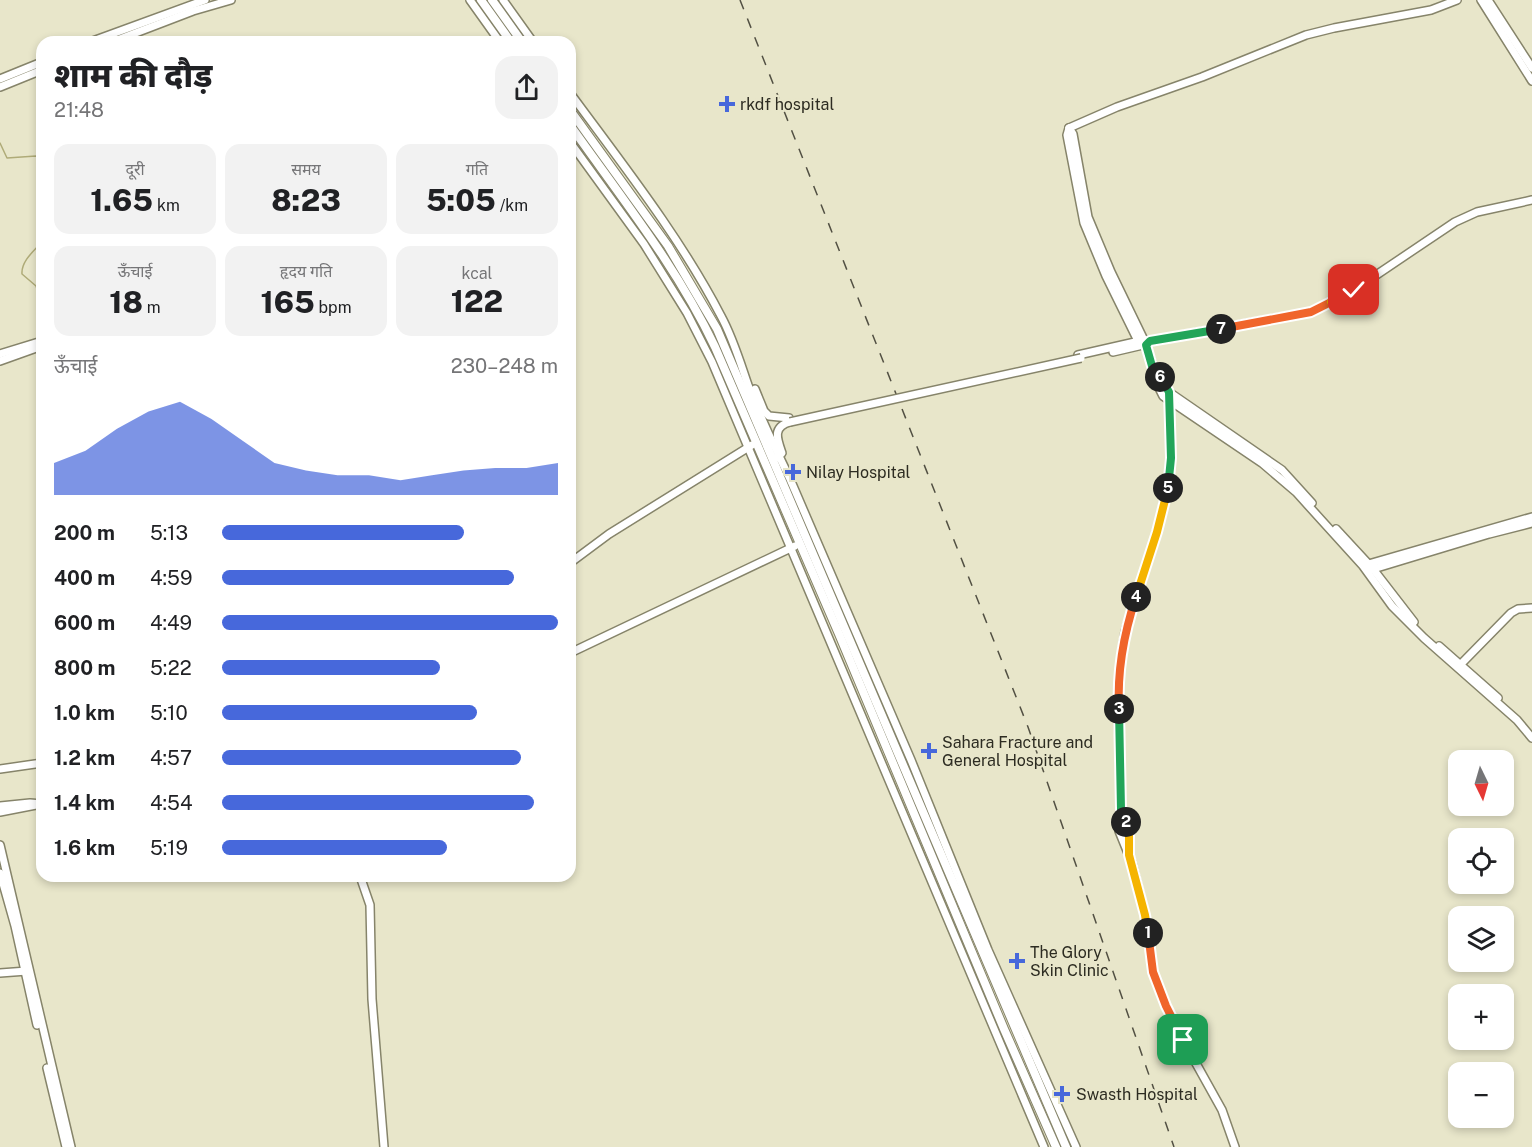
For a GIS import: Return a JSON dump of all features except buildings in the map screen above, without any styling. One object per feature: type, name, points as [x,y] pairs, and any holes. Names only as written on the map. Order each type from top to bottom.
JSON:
[{"type":"main road","points":[[481,0],[507,36]]},
{"type":"main road","points":[[492,0],[518,36]]},
{"type":"main road","points":[[576,138],[627,189],[668,246],[712,318],[749,388],[776,458],[1066,1147]]},
{"type":"main road","points":[[576,138],[653,242],[696,309],[715,347],[1056,1147]]},
{"type":"street","points":[[106,36],[205,0]]},
{"type":"street","points":[[128,36],[193,11],[231,0]]},
{"type":"street","points":[[470,0],[496,36]]},
{"type":"street","points":[[503,0],[529,36]]},
{"type":"street","points":[[1368,567],[1296,492],[1267,466],[1163,396],[1154,378],[1144,344],[1088,218],[1073,134],[1069,128],[1306,35],[1431,10],[1458,0]]},
{"type":"street","points":[[1481,0],[1532,81]]},
{"type":"street","points":[[1488,0],[1532,68]]},
{"type":"street","points":[[0,79],[36,64]]},
{"type":"street","points":[[0,87],[36,72]]},
{"type":"street","points":[[576,101],[671,233],[712,300],[735,347],[749,388],[764,411],[769,416],[790,420]]},
{"type":"street","points":[[576,139],[687,313],[712,362],[1044,1147]]},
{"type":"street","points":[[627,189],[635,184]]},
{"type":"street","points":[[776,458],[782,453],[776,435],[777,431],[790,420],[1079,357],[1311,312],[1354,290],[1455,222],[1477,212],[1532,200]]},
{"type":"street","points":[[0,354],[36,343]]},
{"type":"street","points":[[0,361],[36,347]]},
{"type":"street","points":[[1152,366],[1169,392],[1282,470],[1427,638],[1517,720],[1532,738]]},
{"type":"street","points":[[1169,392],[1171,458],[1169,481],[1157,532],[1125,632],[1121,660],[1118,697],[1121,809],[1119,831],[1129,855],[1145,915],[1153,972],[1166,1006],[1222,1110],[1235,1147]]},
{"type":"street","points":[[576,559],[618,528],[749,451],[757,442]]},
{"type":"street","points":[[1368,567],[1532,517]]},
{"type":"street","points":[[1368,567],[1532,523]]},
{"type":"street","points":[[576,650],[800,543],[812,541],[911,760],[988,950],[1076,1147]]},
{"type":"street","points":[[1461,664],[1511,614],[1518,609],[1532,608]]},
{"type":"street","points":[[1427,638],[1461,664],[1520,717],[1532,732]]},
{"type":"street","points":[[0,769],[36,764]]},
{"type":"street","points":[[0,806],[36,804]]},
{"type":"street","points":[[0,812],[36,805]]},
{"type":"street","points":[[0,845],[71,1147]]},
{"type":"street","points":[[0,873],[28,969],[66,1147]]},
{"type":"street","points":[[362,882],[370,906],[372,999],[384,1147]]},
{"type":"street","points":[[0,971],[28,969]]},
{"type":"waterway","points":[[0,143],[7,158],[36,156]]},
{"type":"waterway","points":[[36,249],[22,269],[22,274],[36,286]]},
{"type":"railway","points":[[740,0],[1028,727],[1174,1147]]},
{"type":"place","name":"rkdf hospital","points":[[727,104]]},
{"type":"place","name":"Nilay Hospital","points":[[793,472]]},
{"type":"place","name":"Sahara Fracture and General Hospital","points":[[929,751]]},
{"type":"place","name":"The Glory Skin Clinic","points":[[1017,961]]},
{"type":"place","name":"Swasth Hospital","points":[[1062,1094]]},
{"type":"route","points":[[1183,1040],[1166,1006],[1153,972],[1145,915],[1129,855],[1128,829],[1121,809],[1118,697],[1121,660],[1125,632],[1157,532],[1169,481],[1171,458],[1169,392],[1152,366],[1146,352],[1146,345],[1150,341],[1311,312],[1354,290]]}]
